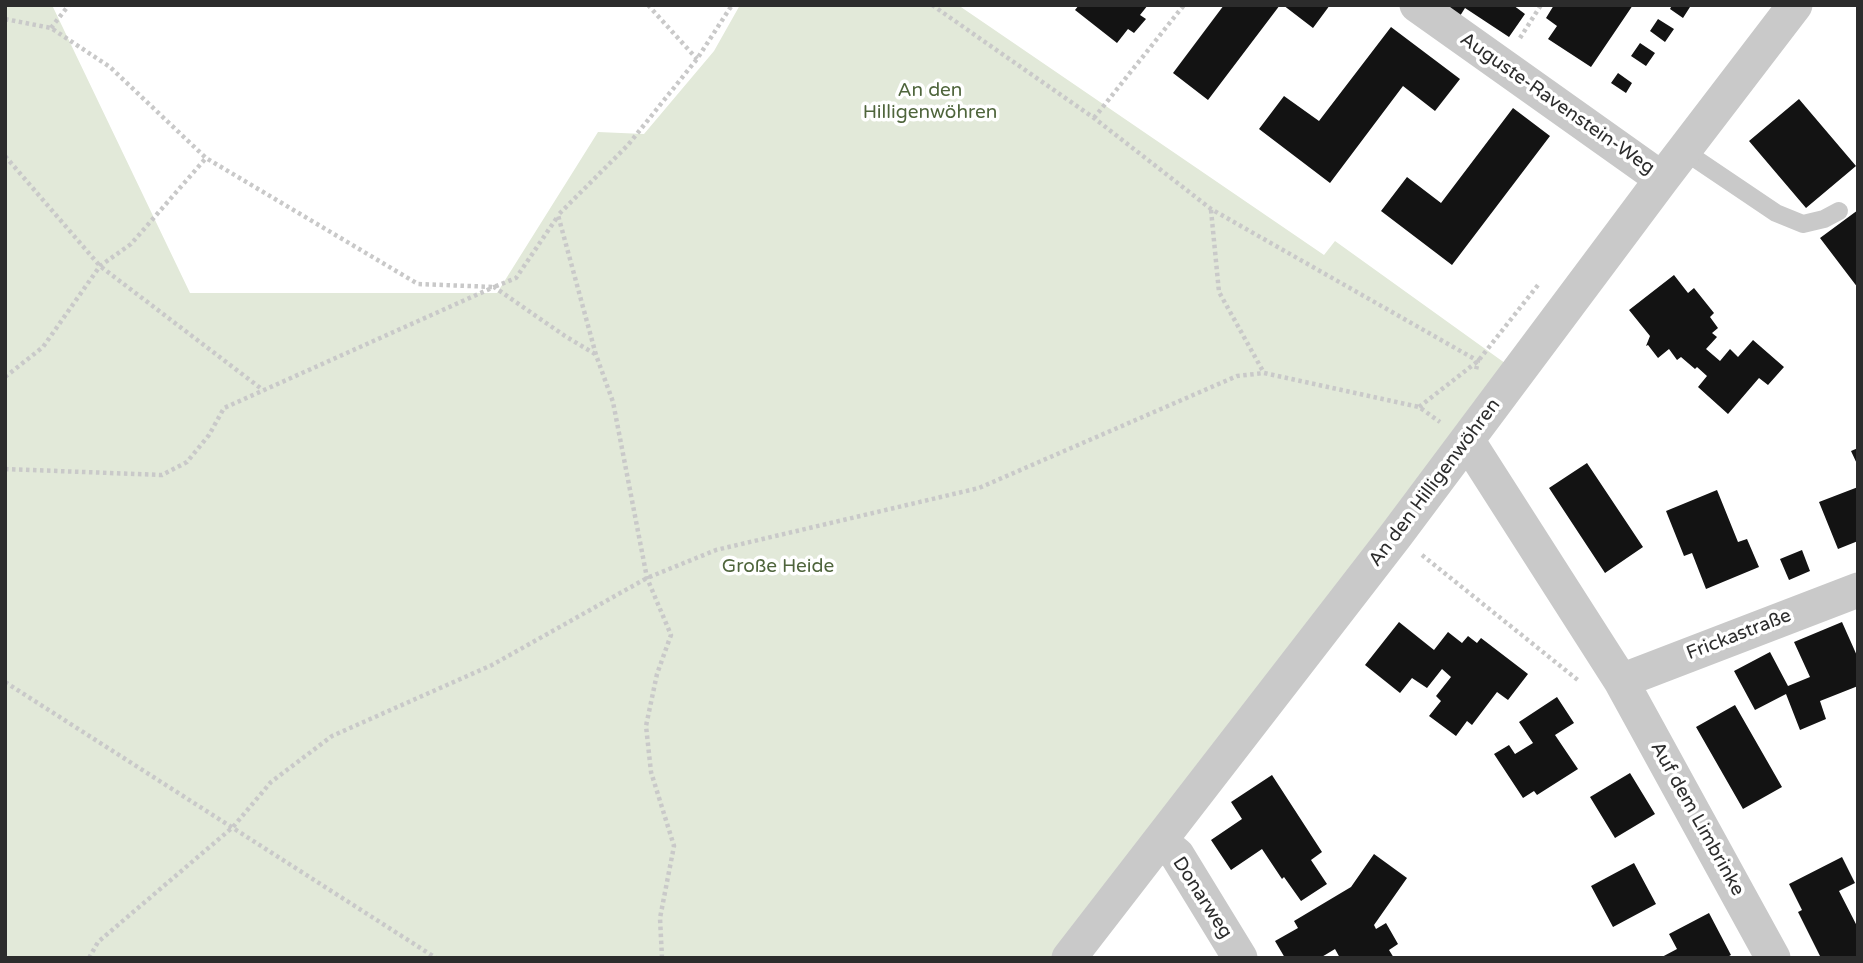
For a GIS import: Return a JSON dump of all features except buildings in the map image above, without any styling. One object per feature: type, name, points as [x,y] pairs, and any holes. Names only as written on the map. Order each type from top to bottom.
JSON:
[{"type":"street","name":"Auguste-Ravenstein-Weg","points":[[1417,5],[1662,179]]},
{"type":"street","name":"An den Hilligenwöhren","points":[[1069,958],[1396,535],[1795,5]]},
{"type":"street","name":"Auf dem Limbrinke","points":[[1467,440],[1621,681],[1773,958]]},
{"type":"street","name":"Frickastraße","points":[[1621,681],[1858,590]]},
{"type":"street","name":"Donarweg","points":[[1160,841],[1177,855],[1240,958]]},
{"type":"lane","points":[[1684,151],[1776,213],[1803,224],[1839,212]]},
{"type":"path","points":[[51,28],[69,5]]},
{"type":"path","points":[[648,5],[698,59]]},
{"type":"path","points":[[5,469],[162,475],[187,462],[209,435],[224,408],[516,278],[558,215],[628,145],[698,59],[732,5]]},
{"type":"path","points":[[932,5],[1094,118],[1211,209],[1478,361]]},
{"type":"path","points":[[1094,118],[1184,5]]},
{"type":"path","points":[[5,19],[51,28],[110,67],[206,158],[418,284],[494,287],[596,355]]},
{"type":"path","points":[[5,156],[100,266],[263,390]]},
{"type":"path","points":[[5,377],[43,347],[100,266],[131,244],[206,158]]},
{"type":"path","points":[[1211,209],[1219,292],[1264,373]]},
{"type":"path","points":[[558,215],[596,355],[613,402],[647,578],[671,635],[657,674],[646,726],[651,772],[674,846],[660,918],[662,958]]},
{"type":"path","points":[[89,958],[98,942],[233,827],[271,782],[332,736],[492,665],[647,578],[716,550],[979,488],[1237,376],[1264,373],[1419,407],[1467,440]]},
{"type":"path","points":[[1396,535],[1584,685],[1621,681]]},
{"type":"path","points":[[5,682],[436,958]]},
{"type":"green space","name":"Große Heide","points":[[5,5],[52,5],[190,293],[497,293],[598,132],[644,134],[714,51],[740,5],[958,5],[1324,255],[1335,241],[1509,366],[1055,958],[5,958]]}]
